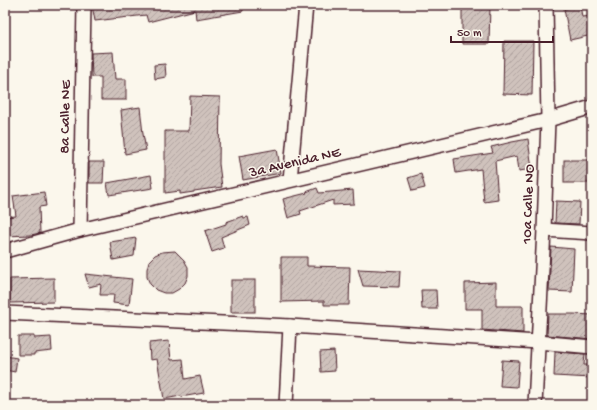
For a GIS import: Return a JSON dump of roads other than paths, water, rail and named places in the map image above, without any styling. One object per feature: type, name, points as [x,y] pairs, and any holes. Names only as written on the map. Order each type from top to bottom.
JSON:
[{"type":"street","name":"8a Calle NE","points":[[80,230],[84,5]]},
{"type":"street","points":[[290,180],[306,5]]},
{"type":"street","name":"10a Calle NO","points":[[535,405],[548,120],[546,5]]},
{"type":"street","name":"3a Avenida NE","points":[[5,251],[80,230],[548,120],[592,107]]},
{"type":"street","points":[[544,230],[592,233]]},
{"type":"street","points":[[5,313],[290,326],[538,342],[592,347]]},
{"type":"street","points":[[286,405],[290,326]]}]
